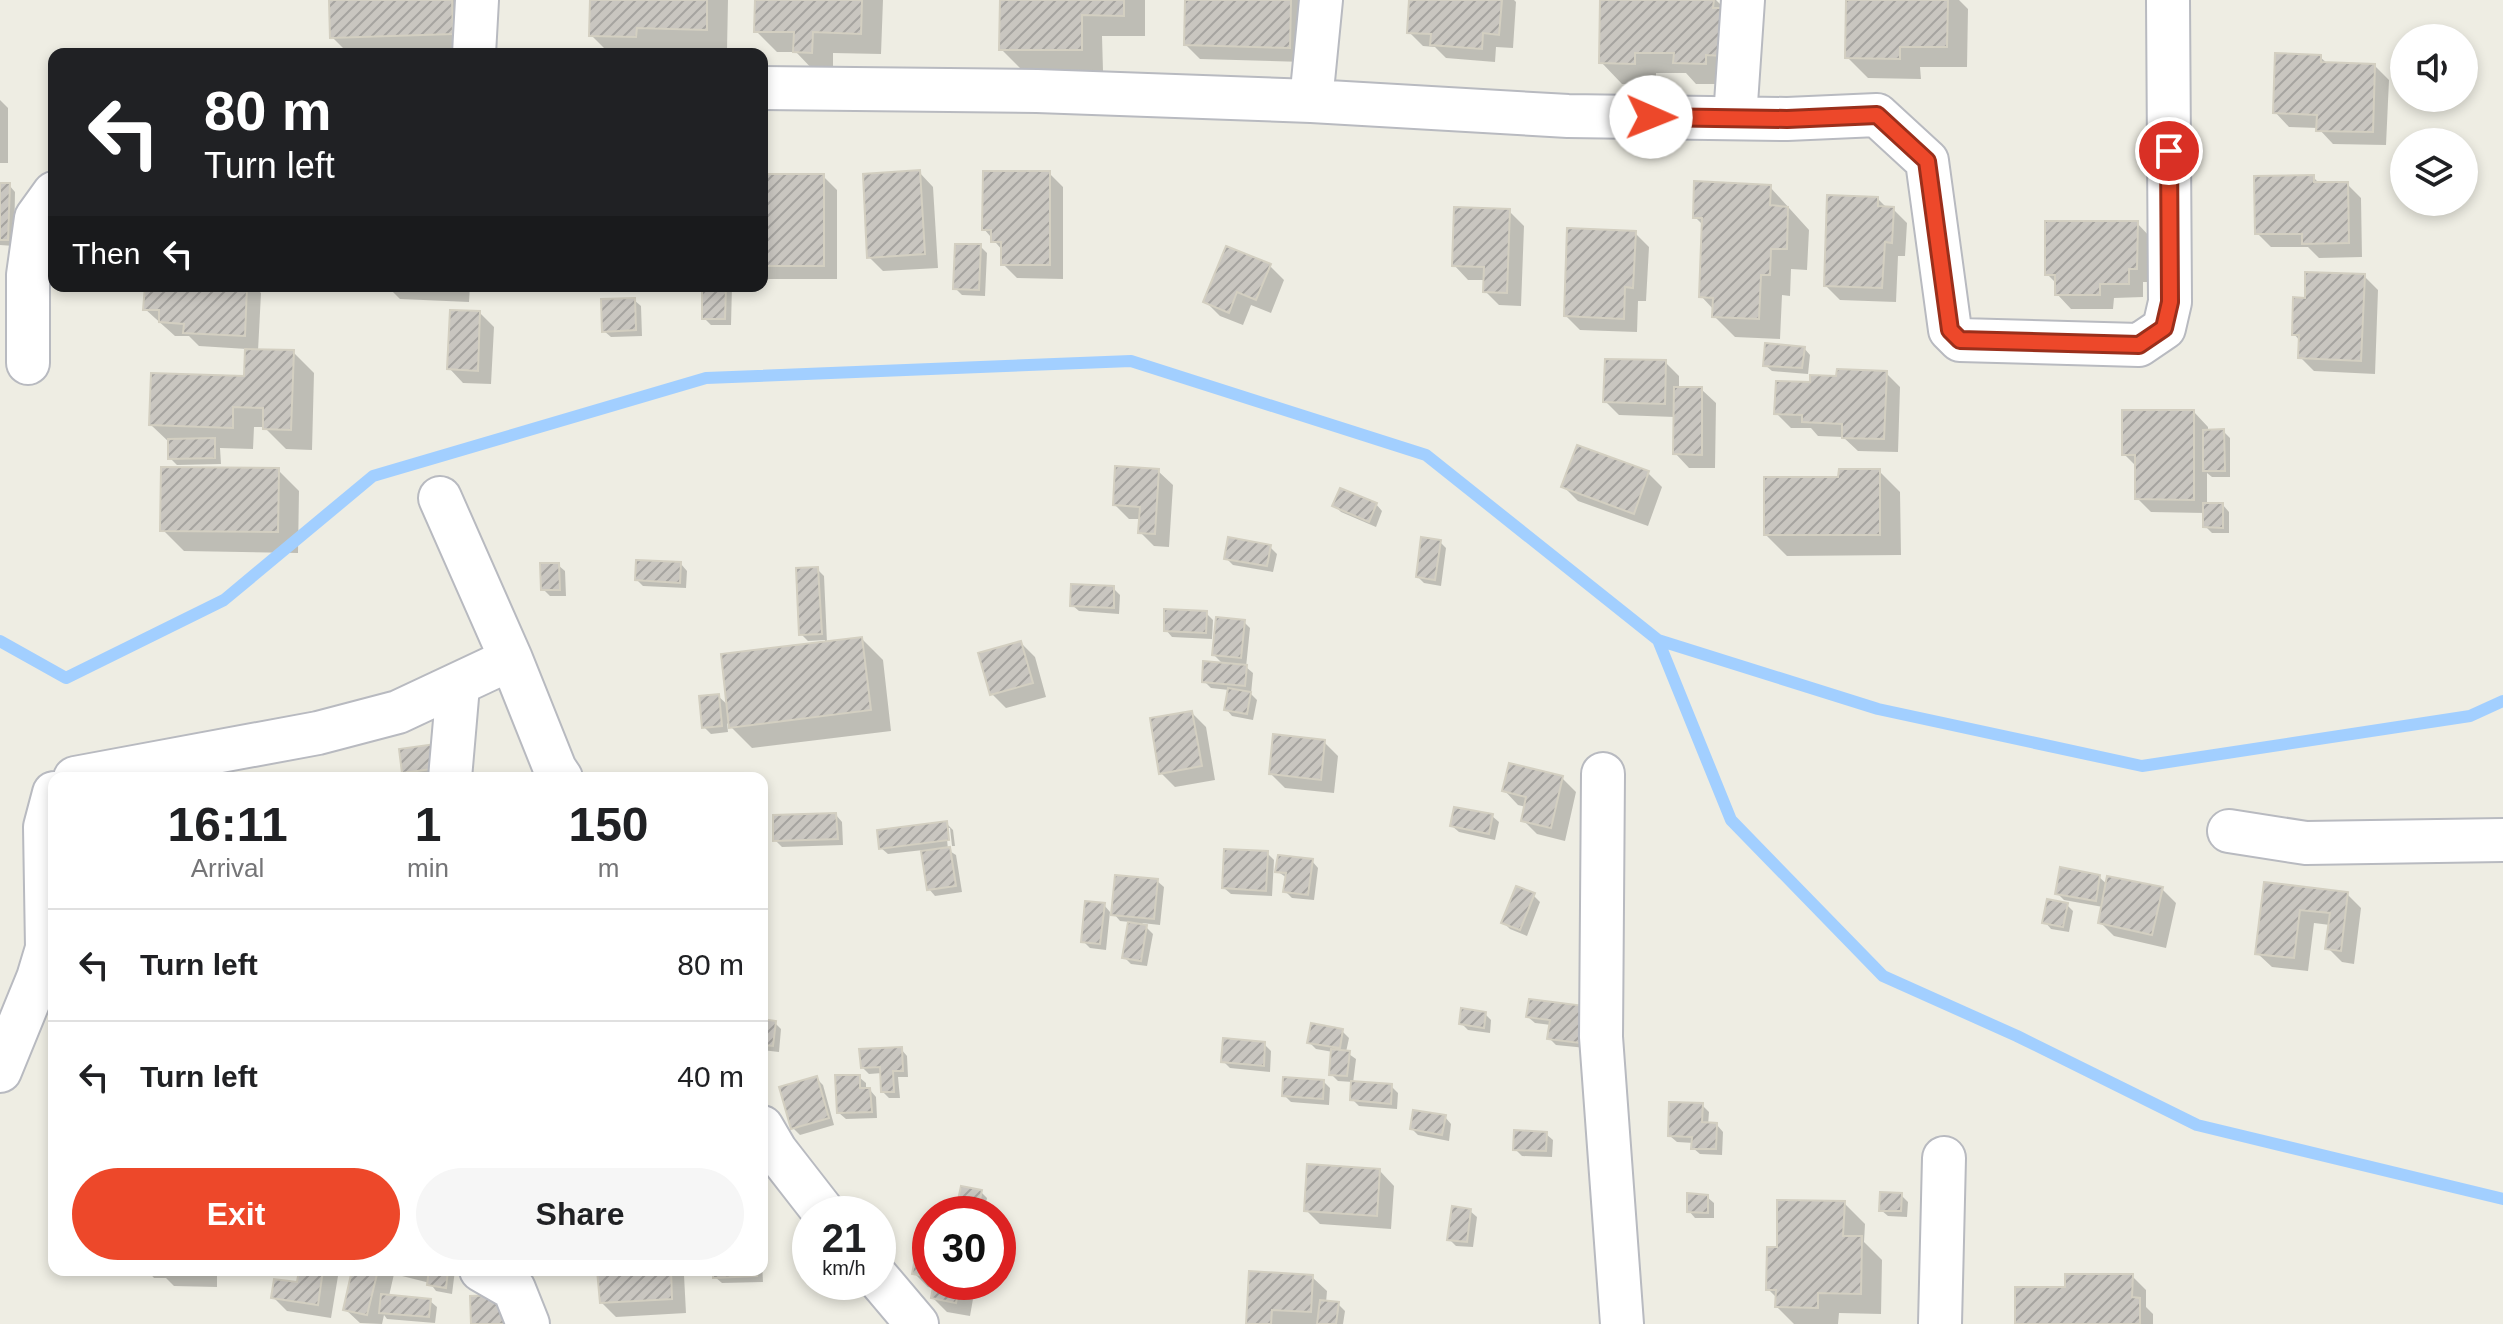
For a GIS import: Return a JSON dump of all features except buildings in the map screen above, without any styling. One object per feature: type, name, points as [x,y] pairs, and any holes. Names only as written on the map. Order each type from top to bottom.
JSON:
[{"type":"street","points":[[474,48],[477,0]]},
{"type":"street","points":[[1311,101],[1321,0]]},
{"type":"street","points":[[1735,118],[1743,0]]},
{"type":"street","points":[[768,88],[1022,91],[1311,101],[1568,116],[1735,118],[1877,115],[1927,161],[1950,330],[1960,340],[2139,345],[2164,328],[2170,302],[2168,0]]},
{"type":"street","points":[[28,363],[30,260],[36,218],[48,201]]},
{"type":"street","points":[[440,498],[557,772]]},
{"type":"street","points":[[107,772],[318,733],[398,712],[511,659]]},
{"type":"street","points":[[451,772],[458,686]]},
{"type":"street","points":[[1603,774],[1601,1037],[1622,1324]]},
{"type":"street","points":[[0,1071],[47,948],[45,827],[48,816]]},
{"type":"street","points":[[2229,831],[2306,843],[2503,840]]},
{"type":"street","points":[[768,1137],[811,1196]]},
{"type":"street","points":[[1940,1324],[1944,1158]]},
{"type":"street","points":[[491,1276],[514,1289],[528,1324]]},
{"type":"street","points":[[896,1299],[917,1324]]},
{"type":"waterway","points":[[0,641],[66,678],[224,600],[373,476],[706,378],[1131,361],[1426,455],[1658,640],[1878,709],[2142,766],[2470,716],[2503,701]]},
{"type":"waterway","points":[[1658,640],[1731,820],[1883,976],[2017,1036],[2197,1125],[2503,1199]]},
{"type":"route","points":[[1651,117],[1787,119],[1877,115],[1927,161],[1945,306],[1950,330],[1960,340],[2139,345],[2164,328],[2170,302],[2169,151]]}]
